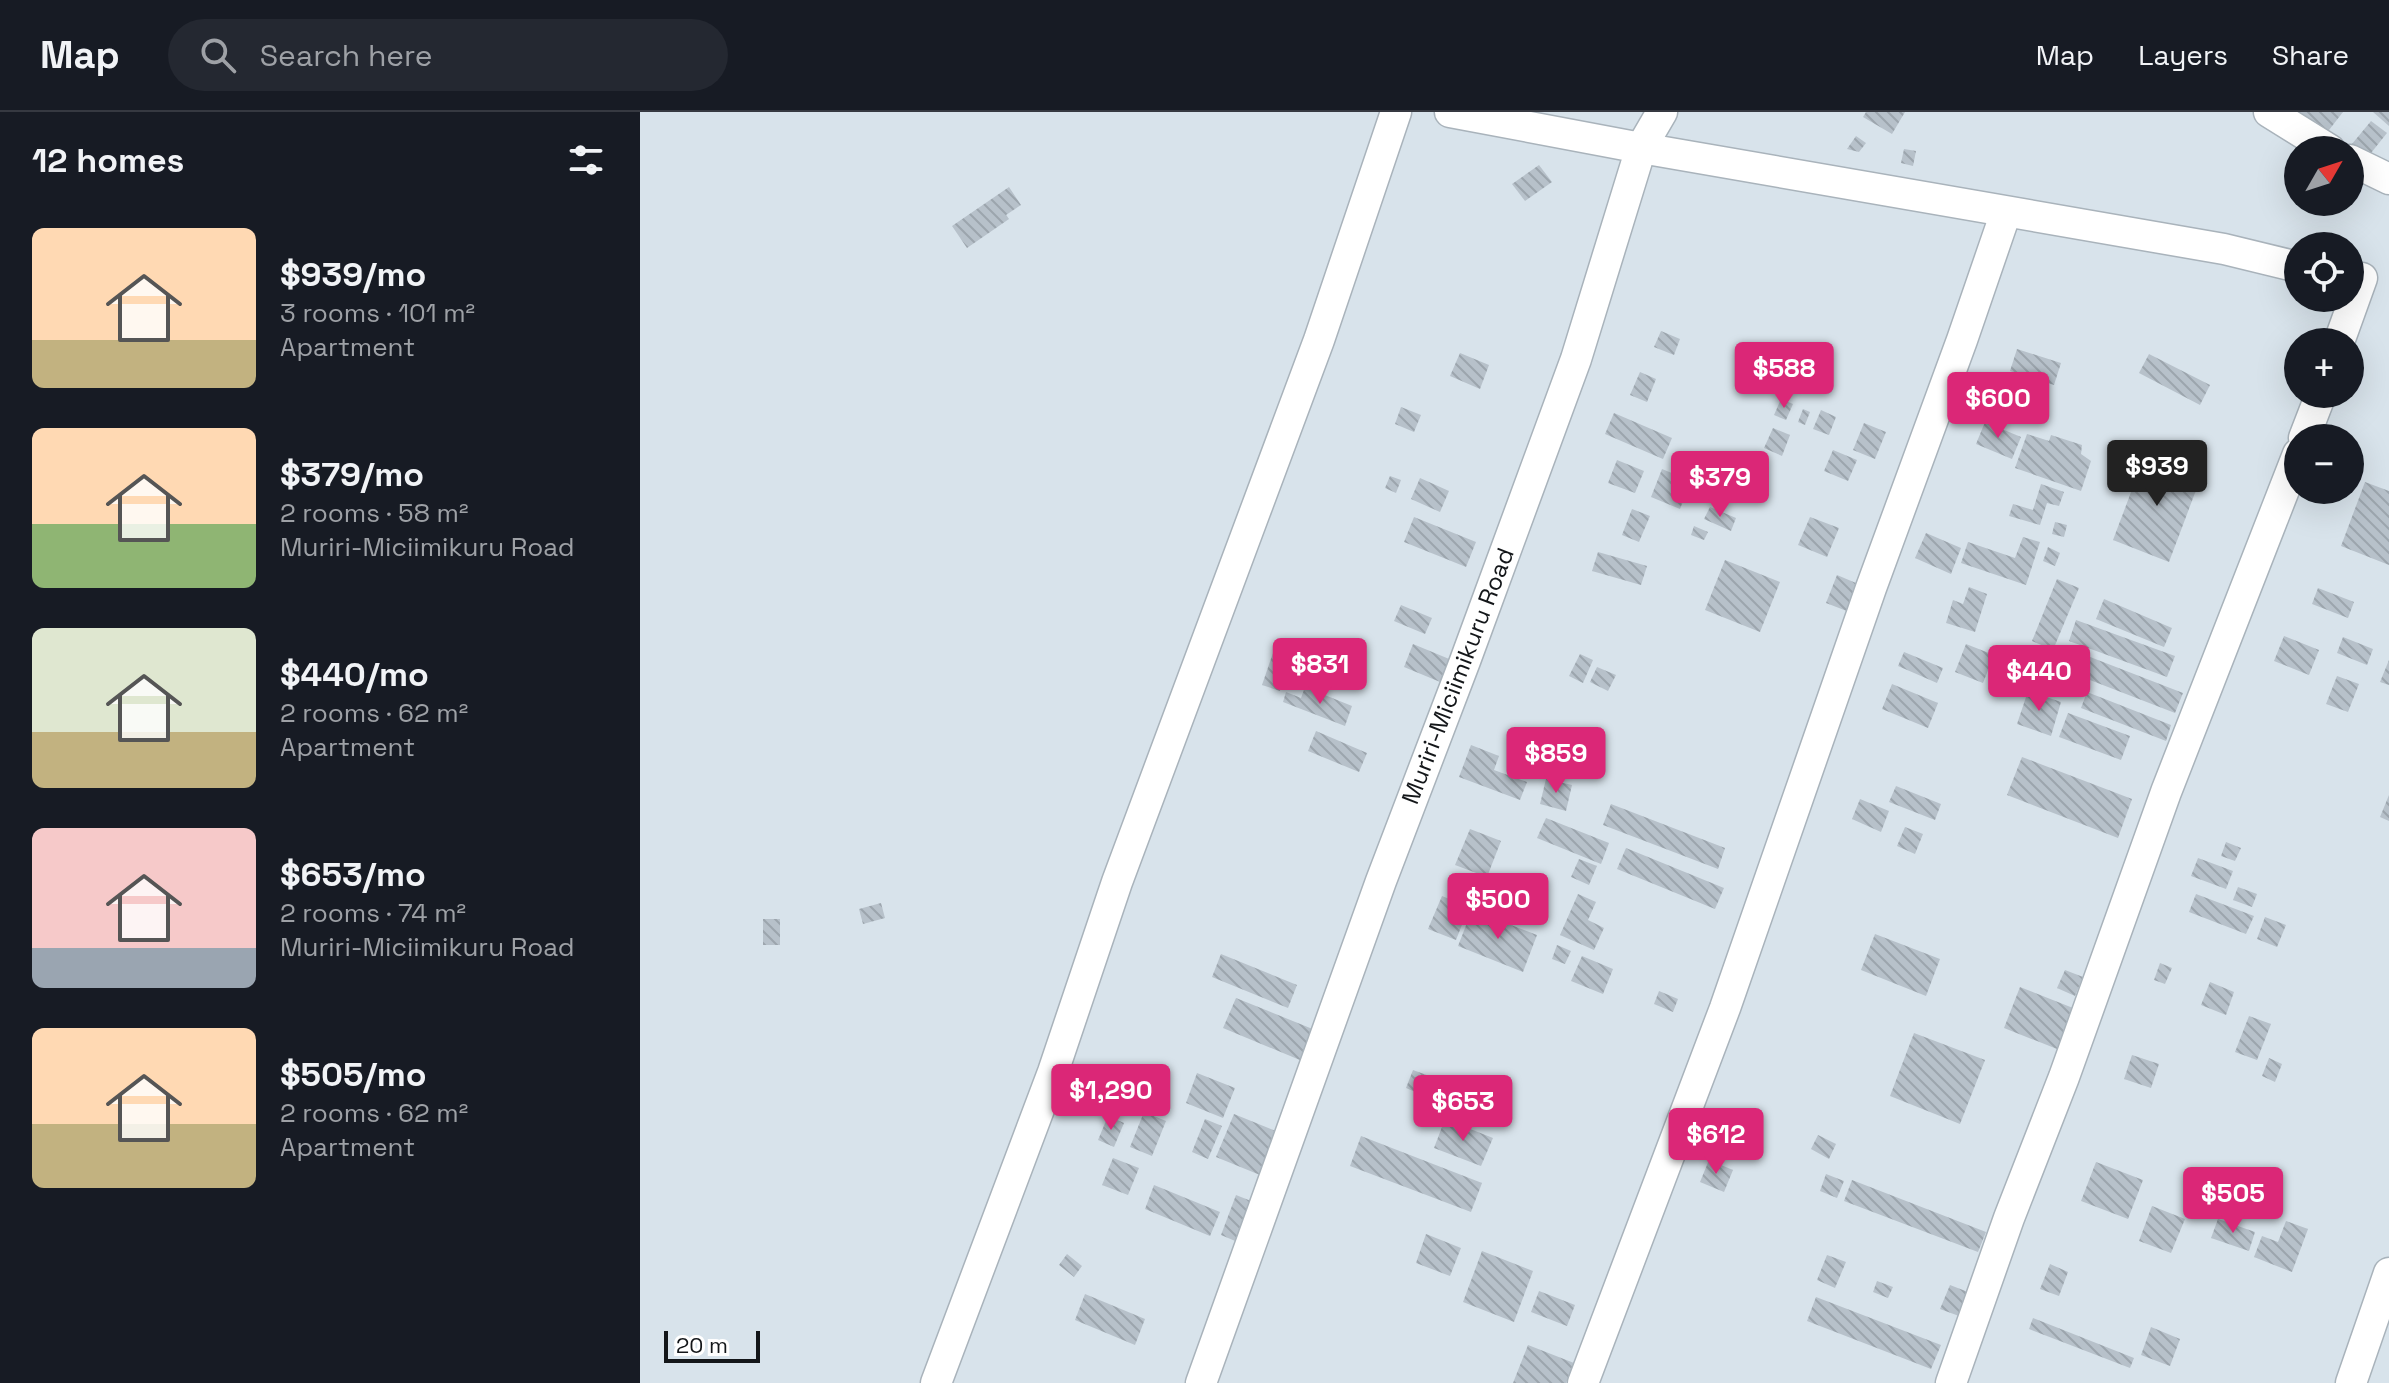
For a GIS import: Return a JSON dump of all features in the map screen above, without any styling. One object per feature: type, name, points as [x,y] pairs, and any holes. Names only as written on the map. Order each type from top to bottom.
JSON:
[{"type":"street","points":[[936,1383],[1048,1087],[1117,882],[1314,354],[1396,112]]},
{"type":"street","points":[[1450,112],[2224,249],[2284,264]]},
{"type":"street","name":"Muriri-Miciimikuru Road","points":[[1201,1383],[1381,881],[1576,359],[1641,148],[1662,112]]},
{"type":"street","points":[[2269,112],[2308,136]]},
{"type":"street","points":[[2364,167],[2389,179]]},
{"type":"street","points":[[1583,1383],[1730,995],[2006,212]]},
{"type":"street","points":[[2345,328],[2367,275]]},
{"type":"street","points":[[1951,1383],[2166,792],[2284,490]]},
{"type":"street","points":[[2351,1383],[2389,1273]]},
{"type":"building","points":[[1866,112],[1905,112],[1892,134],[1863,117]]},
{"type":"building","points":[[2296,112],[2343,112],[2324,136],[2319,136]]},
{"type":"building","points":[[2373,112],[2389,112],[2389,126]]},
{"type":"building","points":[[2371,121],[2387,133],[2364,162],[2364,136],[2359,136]]},
{"type":"building","points":[[1856,136],[1866,143],[1859,152],[1847,149]]},
{"type":"building","points":[[1904,149],[1916,151],[1913,166],[1901,163]]},
{"type":"building","points":[[1539,165],[1552,182],[1525,201],[1512,184]]},
{"type":"building","points":[[1009,187],[1021,205],[1006,215],[1009,219],[967,248],[952,226]]},
{"type":"building","points":[[1661,331],[1680,339],[1674,355],[1654,347]]},
{"type":"building","points":[[2017,349],[2061,363],[2054,385],[2010,371]]},
{"type":"building","points":[[1460,353],[1489,365],[1480,389],[1450,376]]},
{"type":"building","points":[[2149,354],[2210,385],[2200,405],[2139,373]]},
{"type":"building","points":[[1640,372],[1656,379],[1647,402],[1630,395]]},
{"type":"building","points":[[1781,399],[1793,404],[1786,420],[1774,415]]},
{"type":"building","points":[[1401,407],[1421,415],[1414,432],[1395,424]]},
{"type":"building","points":[[1803,409],[1810,412],[1805,425],[1798,422]]},
{"type":"building","points":[[1821,410],[1836,417],[1829,435],[1813,429]]},
{"type":"building","points":[[1614,413],[1672,438],[1663,459],[1605,434]]},
{"type":"building","points":[[1985,422],[2021,437],[2012,459],[1976,444]]},
{"type":"building","points":[[1864,423],[1886,432],[1875,459],[1853,450]]},
{"type":"building","points":[[1773,428],[1790,435],[1782,456],[1764,448]]},
{"type":"building","points":[[2027,434],[2049,441],[2051,435],[2082,445],[2081,454],[2091,461],[2081,491],[2015,468]]},
{"type":"building","points":[[1833,450],[1857,460],[1848,481],[1824,471]]},
{"type":"building","points":[[2145,455],[2201,477],[2169,562],[2113,540]]},
{"type":"building","points":[[1617,460],[1644,471],[1635,493],[1608,483]]},
{"type":"building","points":[[1751,463],[1766,469],[1756,494],[1741,489]]},
{"type":"building","points":[[1662,469],[1691,481],[1680,509],[1651,497]]},
{"type":"building","points":[[1390,476],[1401,480],[1396,493],[1385,488]]},
{"type":"building","points":[[1420,478],[1449,491],[1440,512],[1411,499]]},
{"type":"building","points":[[2365,482],[2389,491],[2389,565],[2341,546],[2357,504],[2364,504]]},
{"type":"building","points":[[2041,484],[2064,492],[2059,506],[2047,503],[2040,525],[2009,516],[2013,504],[2033,510]]},
{"type":"building","points":[[1710,507],[1736,518],[1731,531],[1704,519]]},
{"type":"building","points":[[1632,509],[1650,516],[1639,542],[1622,535]]},
{"type":"building","points":[[1414,517],[1476,542],[1466,567],[1404,542]]},
{"type":"building","points":[[1810,517],[1839,528],[1827,557],[1798,545]]},
{"type":"building","points":[[2055,522],[2067,525],[2064,537],[2052,534]]},
{"type":"building","points":[[1694,526],[1708,532],[1704,540],[1691,535]]},
{"type":"building","points":[[1926,533],[1961,548],[1951,574],[1915,558]]},
{"type":"building","points":[[2023,537],[2040,542],[2026,585],[1961,563],[1968,542],[2015,558]]},
{"type":"building","points":[[2048,547],[2060,553],[2055,566],[2043,561]]},
{"type":"building","points":[[1598,552],[1647,566],[1641,585],[1592,571]]},
{"type":"building","points":[[1725,560],[1780,582],[1760,632],[1705,610]]},
{"type":"building","points":[[1837,575],[1863,586],[1852,613],[1826,603]]},
{"type":"building","points":[[2057,579],[2079,588],[2053,650],[2032,641]]},
{"type":"building","points":[[1969,587],[1987,594],[1975,632],[1946,623],[1953,600],[1963,604]]},
{"type":"building","points":[[2318,588],[2354,602],[2348,618],[2312,604]]},
{"type":"building","points":[[2104,599],[2172,628],[2164,647],[2096,619]]},
{"type":"building","points":[[1401,605],[1432,618],[1425,634],[1394,621]]},
{"type":"building","points":[[2076,620],[2175,656],[2167,677],[2069,641]]},
{"type":"building","points":[[2284,636],[2319,650],[2309,675],[2274,661]]},
{"type":"building","points":[[2343,637],[2373,649],[2367,665],[2337,653]]},
{"type":"building","points":[[1413,644],[1454,661],[1445,684],[1404,667]]},
{"type":"building","points":[[1966,644],[1994,655],[1983,683],[1955,672]]},
{"type":"building","points":[[1274,650],[1293,657],[1280,691],[1262,685]]},
{"type":"building","points":[[1904,652],[1943,668],[1937,683],[1898,666]]},
{"type":"building","points":[[1580,654],[1593,660],[1583,683],[1569,676]]},
{"type":"building","points":[[2085,655],[2183,693],[2175,713],[2077,675]]},
{"type":"building","points":[[2389,660],[2389,685],[2380,682]]},
{"type":"building","points":[[1597,667],[1616,675],[1608,691],[1590,682]]},
{"type":"building","points":[[2337,676],[2359,684],[2348,712],[2326,704]]},
{"type":"building","points":[[1892,684],[1938,703],[1928,728],[1882,709]]},
{"type":"building","points":[[1305,687],[1352,706],[1345,726],[1283,702],[1286,692],[1301,698]]},
{"type":"building","points":[[2028,691],[2061,702],[2051,736],[2017,724]]},
{"type":"building","points":[[2087,692],[2171,725],[2166,741],[2081,708]]},
{"type":"building","points":[[2068,713],[2130,736],[2121,760],[2059,737]]},
{"type":"building","points":[[1316,731],[1367,753],[1359,772],[1308,751]]},
{"type":"building","points":[[1471,745],[1499,756],[1494,770],[1527,782],[1520,800],[1459,777]]},
{"type":"building","points":[[2022,757],[2132,799],[2118,838],[2007,795]]},
{"type":"building","points":[[1546,779],[1572,785],[1566,811],[1540,804]]},
{"type":"building","points":[[1896,786],[1941,804],[1935,820],[1889,802]]},
{"type":"building","points":[[2389,795],[2389,821],[2380,817]]},
{"type":"building","points":[[1860,799],[1889,811],[1881,832],[1852,819]]},
{"type":"building","points":[[1611,804],[1725,848],[1718,869],[1603,825]]},
{"type":"building","points":[[1546,818],[1609,843],[1601,864],[1537,838]]},
{"type":"building","points":[[1905,827],[1923,834],[1915,854],[1897,846]]},
{"type":"building","points":[[1470,829],[1501,841],[1487,877],[1455,865]]},
{"type":"building","points":[[2226,842],[2241,848],[2235,861],[2221,856]]},
{"type":"building","points":[[1626,848],[1724,888],[1715,909],[1617,869]]},
{"type":"building","points":[[2198,858],[2233,871],[2226,889],[2191,876]]},
{"type":"building","points":[[1579,859],[1597,866],[1589,885],[1571,877]]},
{"type":"building","points":[[2238,887],[2257,894],[2252,907],[2233,900]]},
{"type":"building","points":[[1578,894],[1596,902],[1588,920],[1604,928],[1594,950],[1560,935]]},
{"type":"building","points":[[2196,894],[2254,916],[2246,934],[2189,912]]},
{"type":"building","points":[[1442,896],[1469,907],[1456,940],[1428,929]]},
{"type":"building","points":[[881,903],[885,918],[863,924],[859,909]]},
{"type":"building","points":[[1472,910],[1537,935],[1523,972],[1458,946]]},
{"type":"building","points":[[2265,917],[2286,925],[2277,947],[2257,939]]},
{"type":"building","points":[[763,919],[780,919],[780,945],[763,945]]},
{"type":"building","points":[[1875,934],[1940,959],[1926,996],[1861,970]]},
{"type":"building","points":[[1557,945],[1571,951],[1565,964],[1552,959]]},
{"type":"building","points":[[1221,954],[1297,985],[1288,1008],[1212,977]]},
{"type":"building","points":[[1582,956],[1613,969],[1603,994],[1571,981]]},
{"type":"building","points":[[2160,963],[2172,968],[2165,984],[2154,980]]},
{"type":"building","points":[[2065,970],[2083,977],[2075,996],[2057,988]]},
{"type":"building","points":[[2210,982],[2234,992],[2226,1015],[2201,1005]]},
{"type":"building","points":[[2020,987],[2073,1008],[2057,1049],[2004,1028]]},
{"type":"building","points":[[1659,991],[1678,999],[1673,1012],[1654,1004]]},
{"type":"building","points":[[1236,998],[1320,1032],[1307,1063],[1223,1028]]},
{"type":"building","points":[[2249,1016],[2271,1024],[2257,1060],[2235,1052]]},
{"type":"building","points":[[1914,1033],[1985,1060],[1960,1124],[1890,1096]]},
{"type":"building","points":[[2132,1055],[2159,1064],[2151,1088],[2124,1079]]},
{"type":"building","points":[[2269,1058],[2282,1064],[2275,1082],[2262,1076]]},
{"type":"building","points":[[1413,1070],[1432,1077],[1425,1096],[1406,1088]]},
{"type":"building","points":[[1197,1073],[1235,1088],[1223,1118],[1186,1103]]},
{"type":"building","points":[[1144,1112],[1166,1121],[1152,1156],[1130,1147]]},
{"type":"building","points":[[1234,1114],[1278,1132],[1260,1175],[1216,1157]]},
{"type":"building","points":[[1108,1116],[1124,1123],[1114,1147],[1098,1140]]},
{"type":"building","points":[[1205,1119],[1222,1126],[1208,1159],[1192,1152]]},
{"type":"building","points":[[1445,1119],[1493,1138],[1481,1166],[1434,1148]]},
{"type":"building","points":[[1818,1135],[1836,1144],[1829,1159],[1811,1149]]},
{"type":"building","points":[[1361,1136],[1482,1183],[1471,1212],[1350,1166]]},
{"type":"building","points":[[1113,1158],[1139,1168],[1128,1195],[1102,1185]]},
{"type":"building","points":[[1709,1160],[1733,1170],[1724,1192],[1700,1182]]},
{"type":"building","points":[[2096,1162],[2143,1180],[2128,1219],[2081,1201]]},
{"type":"building","points":[[1826,1174],[1844,1181],[1837,1198],[1820,1191]]},
{"type":"building","points":[[1852,1180],[1986,1232],[1978,1252],[1844,1201]]},
{"type":"building","points":[[1154,1185],[1220,1212],[1210,1236],[1145,1209]]},
{"type":"building","points":[[1236,1195],[1256,1203],[1240,1243],[1221,1235]]},
{"type":"building","points":[[2152,1206],[2185,1219],[2171,1253],[2139,1241]]},
{"type":"building","points":[[2218,1219],[2255,1232],[2249,1251],[2211,1238]]},
{"type":"building","points":[[2286,1221],[2308,1229],[2292,1272],[2254,1257],[2262,1236],[2278,1242]]},
{"type":"building","points":[[1426,1234],[1461,1248],[1450,1276],[1416,1263]]},
{"type":"building","points":[[1482,1251],[1533,1271],[1514,1322],[1463,1302]]},
{"type":"building","points":[[1067,1254],[1082,1266],[1074,1277],[1059,1265]]},
{"type":"building","points":[[1827,1255],[1846,1262],[1835,1288],[1817,1280]]},
{"type":"building","points":[[2050,1264],[2068,1272],[2059,1296],[2040,1289]]},
{"type":"building","points":[[1877,1281],[1893,1287],[1888,1298],[1873,1292]]},
{"type":"building","points":[[1950,1285],[1968,1292],[1959,1316],[1940,1309]]},
{"type":"building","points":[[1539,1291],[1575,1305],[1567,1326],[1531,1312]]},
{"type":"building","points":[[1085,1294],[1145,1319],[1135,1345],[1075,1320]]},
{"type":"building","points":[[1816,1297],[1941,1345],[1931,1369],[1807,1321]]},
{"type":"building","points":[[2033,1318],[2134,1358],[2130,1368],[2029,1329]]},
{"type":"building","points":[[2151,1327],[2180,1339],[2170,1366],[2141,1355]]},
{"type":"building","points":[[1528,1345],[1574,1363],[1566,1383],[1513,1383]]}]
